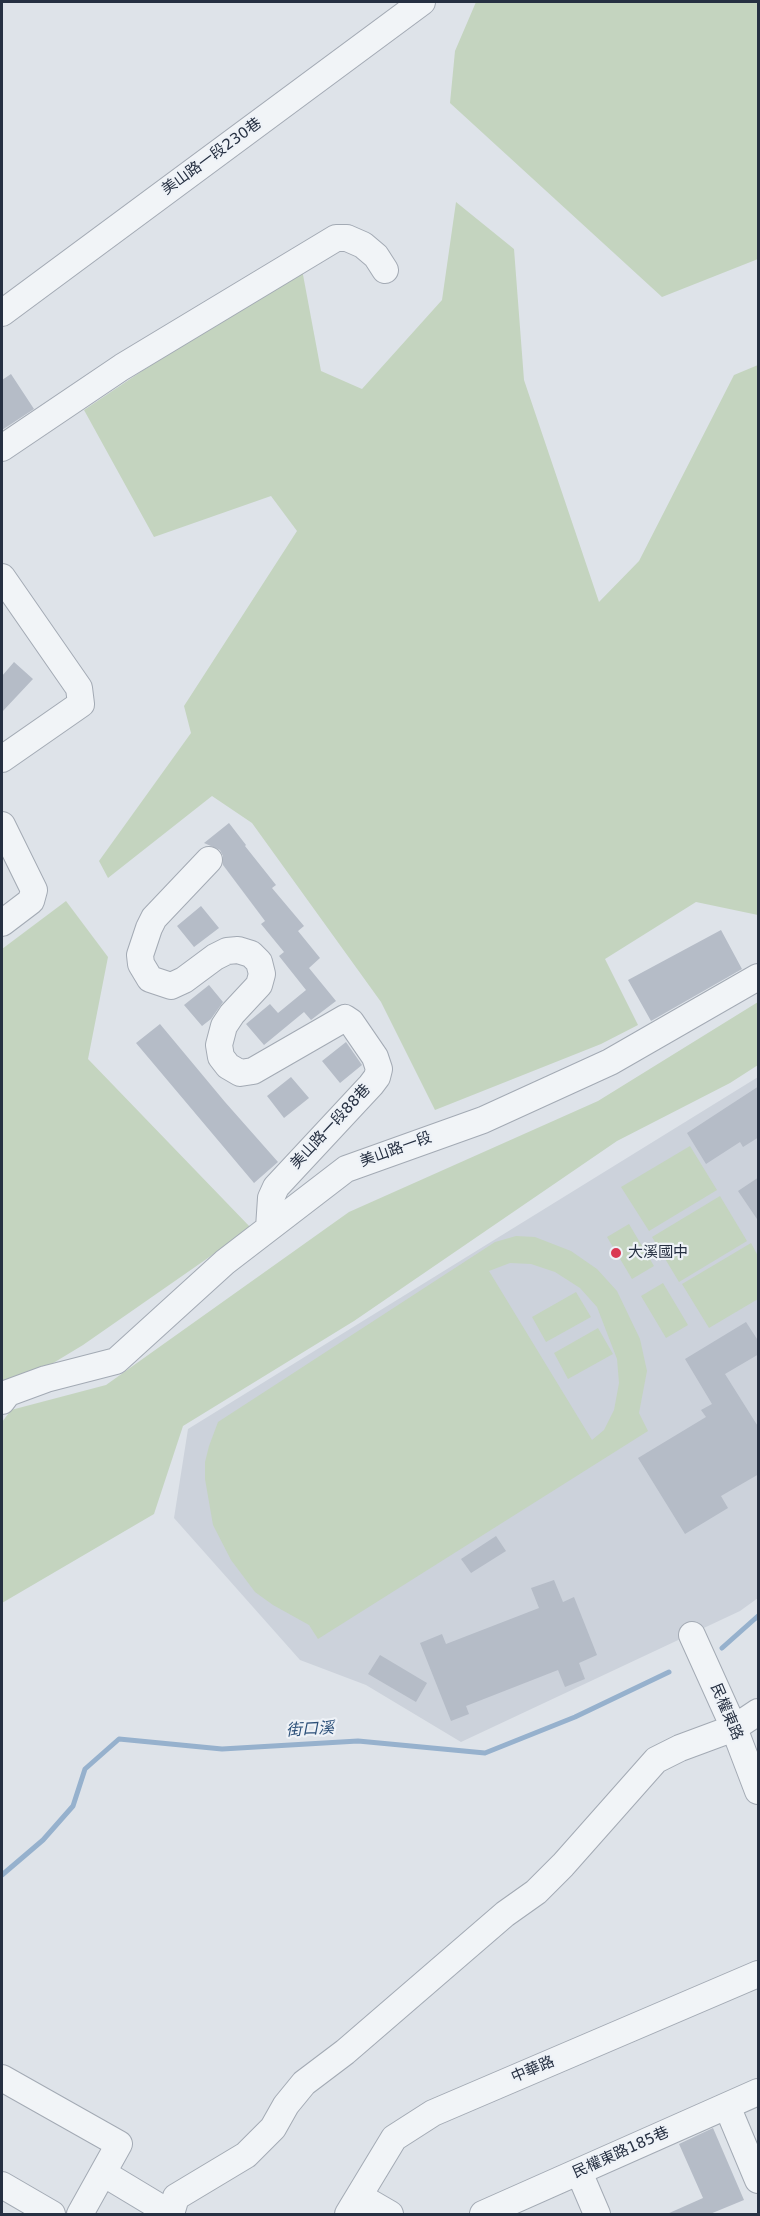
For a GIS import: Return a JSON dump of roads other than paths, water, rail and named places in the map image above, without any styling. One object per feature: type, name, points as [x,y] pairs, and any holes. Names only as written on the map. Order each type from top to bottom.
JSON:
[{"type":"street","name":"美山路一段230巷","points":[[2,313],[422,2]]},
{"type":"street","points":[[2,448],[122,367],[336,238],[347,238],[363,245],[376,256],[385,270]]},
{"type":"street","points":[[2,577],[79,688],[81,704],[2,759]]},
{"type":"street","points":[[2,825],[34,890],[31,901],[2,923]]},
{"type":"street","name":"美山路一段88巷","points":[[209,860],[154,918],[149,928],[140,955],[141,964],[150,979],[171,986],[184,980],[227,951],[238,950],[251,954],[259,962],[262,974],[259,985],[224,1026],[219,1045],[221,1057],[228,1066],[240,1073],[253,1071],[345,1018],[351,1022],[375,1057],[379,1069],[372,1085],[276,1187],[271,1198],[269,1228]]},
{"type":"street","name":"美山路一段","points":[[2,1401],[9,1393],[46,1379],[116,1361],[225,1262],[346,1169],[483,1120],[610,1062],[759,977]]},
{"type":"street","name":"民權東路","points":[[692,1635],[734,1728],[759,1791]]},
{"type":"street","points":[[103,2173],[171,2214],[176,2197],[246,2155],[273,2127],[286,2105],[304,2083],[345,2052],[505,1914],[536,1892],[563,1866],[656,1760],[680,1748],[734,1728],[759,1712]]},
{"type":"street","name":"中華路","points":[[353,2205],[394,2138],[433,2113],[759,1974]]},
{"type":"street","points":[[2,2078],[118,2144],[80,2214]]},
{"type":"street","name":"民權東路185巷","points":[[483,2214],[759,2092]]},
{"type":"street","points":[[727,2106],[759,2180]]},
{"type":"street","points":[[579,2172],[597,2214]]},
{"type":"street","points":[[2,2185],[52,2214]]},
{"type":"street","points":[[353,2205],[390,2214]]},
{"type":"waterway","name":"街口溪","points":[[722,1648],[758,1616]]},
{"type":"waterway","name":"街口溪","points":[[2,1875],[43,1840],[73,1806],[85,1769],[119,1739],[222,1749],[358,1741],[485,1753],[575,1717],[669,1672]]},
{"type":"place","name":"大溪國中","points":[[616,1253]]}]
